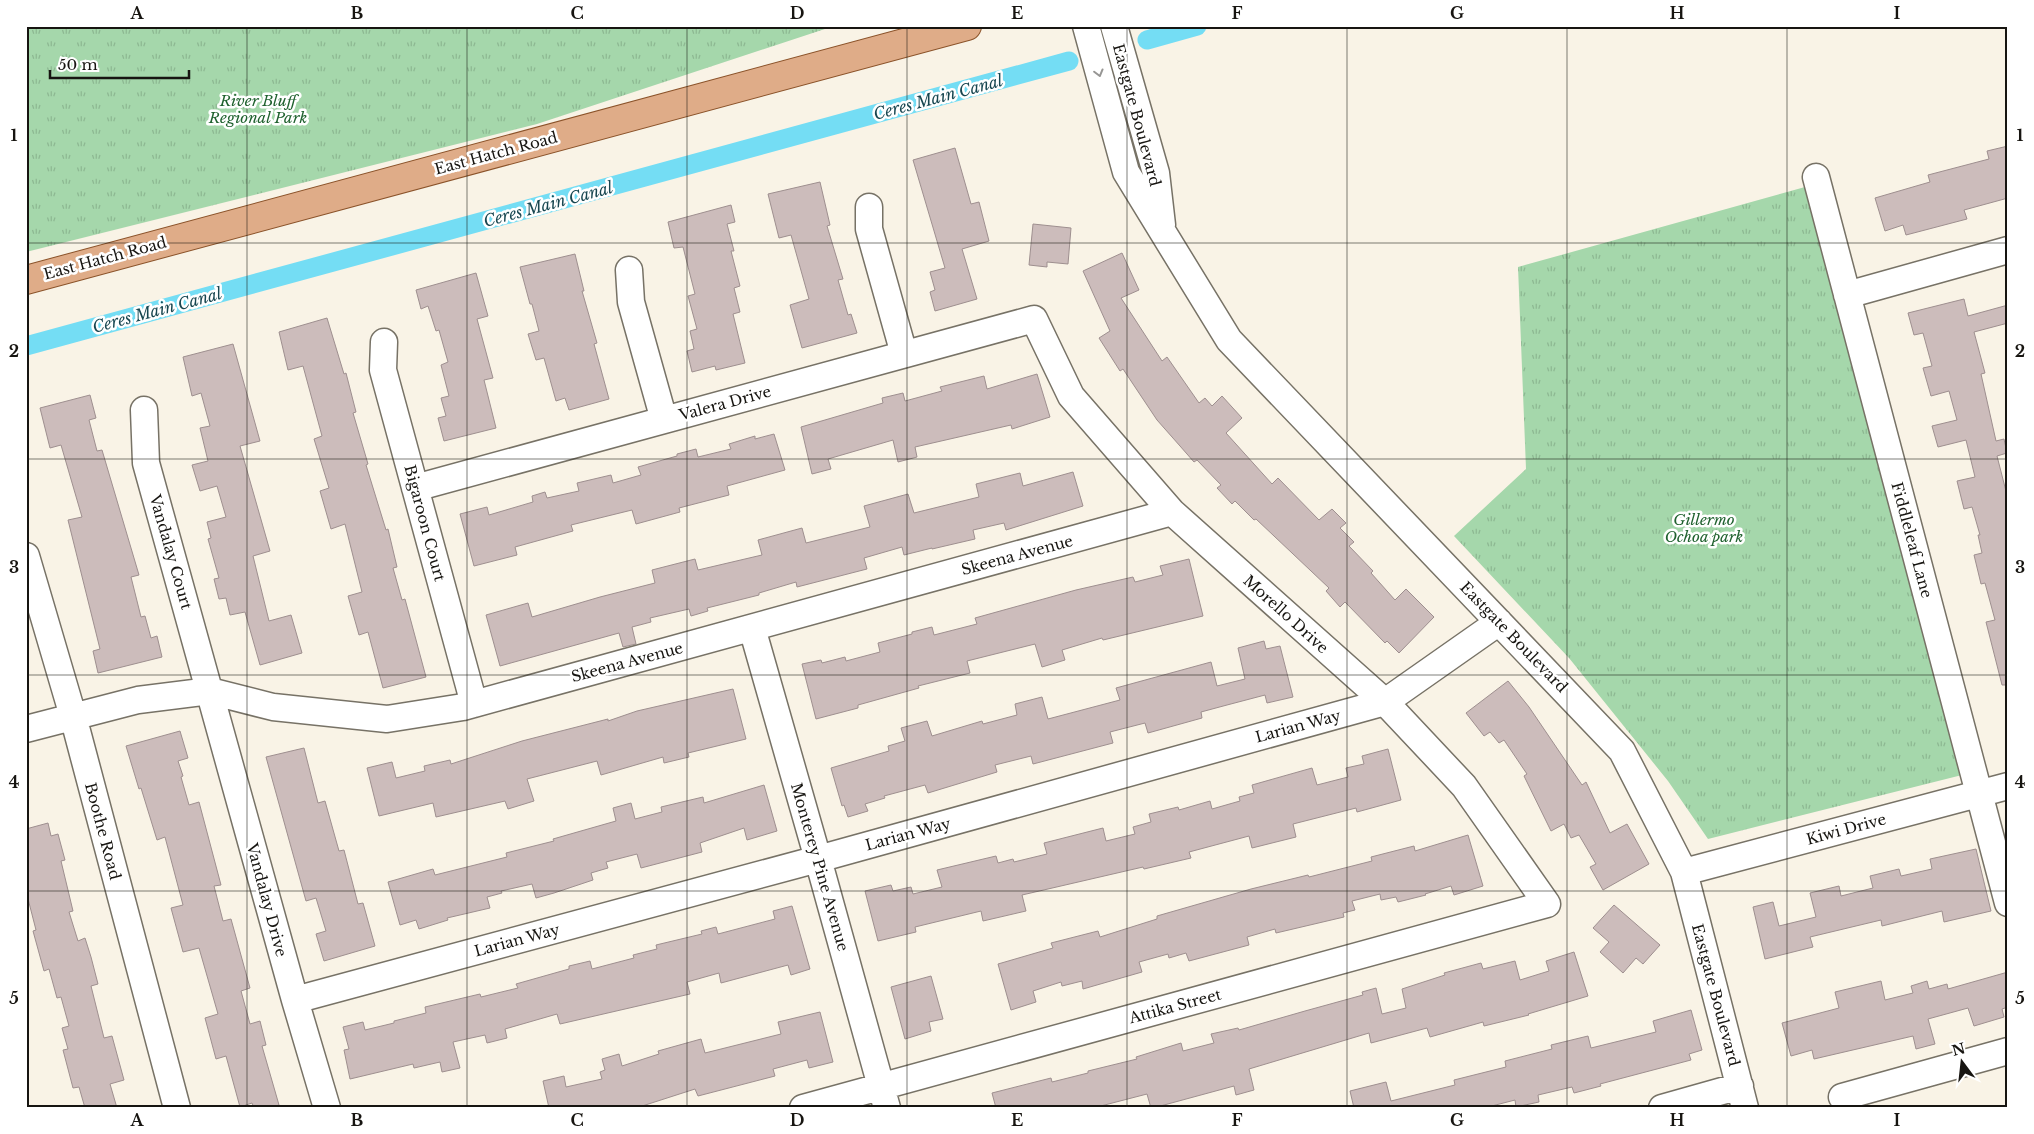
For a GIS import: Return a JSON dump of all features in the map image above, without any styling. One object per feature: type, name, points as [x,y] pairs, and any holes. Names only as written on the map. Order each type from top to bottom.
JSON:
[{"type":"main road","name":"East Hatch Road","points":[[26,280],[967,26]]},
{"type":"street","name":"Eastgate Boulevard","points":[[1086,26],[1126,172],[1230,340],[1622,750],[1684,872],[1743,1097]]},
{"type":"street","name":"Eastgate Boulevard","points":[[1114,26],[1156,173],[1163,234]]},
{"type":"street","name":"Fiddleleaf Lane","points":[[1816,177],[2008,903]]},
{"type":"street","points":[[869,208],[869,229],[904,354]]},
{"type":"street","points":[[1846,295],[2008,250]]},
{"type":"street","points":[[629,270],[631,302],[664,420]]},
{"type":"street","name":"Valera Drive","points":[[415,488],[1034,319]]},
{"type":"street","name":"Morello Drive","points":[[1034,319],[1071,396],[1172,512],[1385,702],[1464,786],[1547,904]]},
{"type":"street","name":"Bigaroon Court","points":[[384,342],[383,370],[474,704]]},
{"type":"street","name":"Vandalay Court","points":[[144,410],[146,463],[210,691]]},
{"type":"street","name":"Skeena Avenue","points":[[26,728],[138,700],[210,691],[272,707],[387,719],[474,704],[1172,512]]},
{"type":"street","name":"Boothe Road","points":[[26,556],[73,716],[177,1108]]},
{"type":"street","name":"Larian Way","points":[[295,1000],[818,859],[1385,702],[1499,622]]},
{"type":"street","name":"Monterey Pine Avenue","points":[[752,628],[884,1097]]},
{"type":"street","name":"Vandalay Drive","points":[[210,691],[326,1108]]},
{"type":"street","name":"Kiwi Drive","points":[[1684,872],[2008,786]]},
{"type":"street","name":"Attika Street","points":[[803,1108],[884,1097],[1547,904]]},
{"type":"street","points":[[1842,1097],[2008,1051]]},
{"type":"street","points":[[1662,1108],[1743,1097]]},
{"type":"green space","name":"River Bluff Regional Park","points":[[26,26],[834,26],[537,124],[26,252]]},
{"type":"green space","name":"Gillermo Ochoa park","points":[[1805,187],[1966,774],[1708,839],[1668,781],[1569,658],[1454,536],[1526,469],[1518,267]]},
{"type":"building","points":[[2008,146],[2008,198],[1964,210],[1967,219],[1906,235],[1903,225],[1885,231],[1875,198],[1930,182],[1928,175],[1989,159],[1987,151]]},
{"type":"building","points":[[955,148],[971,204],[979,202],[989,241],[962,249],[977,299],[935,311],[930,292],[935,290],[930,272],[945,268],[913,160]]},
{"type":"building","points":[[820,182],[830,225],[827,226],[843,279],[838,280],[848,315],[851,314],[857,333],[802,348],[790,305],[809,299],[791,235],[779,238],[768,194]]},
{"type":"building","points":[[731,205],[735,222],[727,224],[734,251],[731,251],[740,286],[734,288],[740,312],[733,314],[745,363],[716,370],[715,366],[692,372],[687,351],[694,349],[690,331],[697,329],[688,296],[695,294],[683,247],[674,248],[668,222]]},
{"type":"building","points":[[1033,224],[1071,228],[1068,264],[1047,262],[1047,267],[1029,265]]},
{"type":"building","points":[[1122,253],[1139,290],[1121,298],[1162,361],[1167,357],[1199,403],[1205,398],[1212,406],[1222,396],[1242,418],[1226,433],[1272,484],[1278,478],[1319,520],[1332,509],[1346,523],[1340,528],[1354,542],[1349,546],[1373,571],[1371,573],[1395,600],[1406,589],[1434,617],[1399,653],[1387,641],[1385,643],[1345,602],[1340,607],[1326,591],[1329,588],[1256,519],[1254,520],[1235,501],[1232,504],[1217,488],[1221,485],[1197,460],[1194,462],[1157,420],[1123,369],[1120,371],[1099,338],[1110,331],[1083,271]]},
{"type":"building","points":[[575,254],[584,291],[582,291],[597,343],[594,344],[609,399],[569,410],[565,398],[556,401],[544,358],[536,360],[528,334],[539,331],[520,267]]},
{"type":"building","points":[[476,273],[488,316],[477,319],[493,378],[484,380],[496,428],[444,441],[438,418],[446,416],[441,398],[449,396],[441,365],[448,362],[439,330],[436,331],[428,306],[421,309],[416,290]]},
{"type":"building","points":[[1964,299],[1968,316],[2008,305],[2008,323],[1974,332],[1985,373],[1981,374],[1996,441],[2004,439],[2007,453],[1997,456],[2008,499],[2008,685],[2002,685],[1986,622],[1995,620],[1985,583],[1981,584],[1974,555],[1982,553],[1978,535],[1980,535],[1972,507],[1964,509],[1957,481],[1975,477],[1966,440],[1938,447],[1932,426],[1957,420],[1949,391],[1931,396],[1923,368],[1932,366],[1923,333],[1914,335],[1908,313]]},
{"type":"building","points":[[327,318],[344,374],[346,373],[356,412],[353,413],[368,464],[366,465],[386,530],[388,529],[397,567],[393,568],[402,600],[405,599],[426,677],[383,688],[368,632],[359,635],[348,596],[362,592],[345,524],[331,529],[320,491],[329,488],[314,439],[322,436],[303,366],[288,370],[279,332]]},
{"type":"building","points":[[233,344],[260,441],[240,446],[270,551],[253,556],[269,621],[291,615],[302,653],[260,665],[245,612],[230,615],[226,598],[219,599],[214,579],[219,578],[208,539],[211,538],[207,522],[226,517],[217,486],[200,491],[192,465],[208,461],[200,428],[210,426],[201,393],[192,396],[183,357]]},
{"type":"building","points":[[1037,374],[1050,417],[1012,429],[1011,425],[915,447],[917,457],[898,462],[893,440],[828,459],[831,469],[812,474],[801,427],[883,403],[882,398],[903,393],[905,401],[942,391],[940,387],[984,376],[987,389]]},
{"type":"building","points":[[90,395],[96,418],[89,420],[97,451],[102,450],[139,575],[131,577],[141,617],[145,616],[151,638],[157,636],[162,657],[98,673],[93,651],[100,649],[68,520],[82,517],[61,445],[50,448],[40,408]]},
{"type":"building","points":[[774,434],[785,470],[727,486],[729,495],[679,508],[680,512],[636,524],[632,510],[571,525],[573,531],[515,547],[517,555],[474,566],[460,514],[487,507],[489,515],[533,502],[532,496],[545,492],[547,498],[579,491],[577,483],[611,475],[613,483],[641,475],[638,467],[677,456],[677,454],[696,449],[698,457],[731,449],[729,444],[755,436],[755,439]]},
{"type":"building","points":[[1073,472],[1083,506],[1006,530],[1004,523],[973,530],[975,539],[932,549],[904,555],[902,547],[864,558],[867,569],[797,587],[796,582],[759,593],[759,595],[707,608],[708,611],[691,616],[689,609],[650,618],[651,622],[632,627],[636,644],[623,647],[619,633],[500,666],[486,615],[528,603],[532,617],[655,583],[652,570],[695,559],[698,570],[762,555],[758,540],[802,528],[806,543],[870,527],[864,506],[908,494],[914,513],[979,497],[976,484],[1020,473],[1023,486]]},
{"type":"building","points":[[1189,559],[1203,616],[1103,640],[1102,638],[1062,650],[1065,660],[1042,667],[1035,644],[967,661],[970,673],[918,686],[919,688],[858,705],[858,708],[816,719],[802,664],[821,660],[822,663],[845,657],[846,661],[880,652],[878,643],[912,634],[912,632],[932,627],[934,635],[977,624],[975,618],[1076,590],[1133,577],[1135,582],[1163,575],[1160,566]]},
{"type":"building","points":[[1264,641],[1266,649],[1280,646],[1293,697],[1267,703],[1265,695],[1201,712],[1202,718],[1148,733],[1145,723],[1110,732],[1113,743],[1033,764],[1031,756],[995,765],[997,772],[928,793],[925,785],[884,796],[885,798],[865,804],[868,811],[848,817],[844,805],[842,806],[831,768],[889,751],[888,746],[905,741],[901,728],[927,721],[932,736],[982,721],[983,724],[1017,715],[1015,704],[1042,697],[1048,719],[1120,700],[1116,688],[1211,662],[1217,686],[1245,679],[1238,648]]},
{"type":"building","points":[[1508,681],[1529,707],[1582,785],[1586,782],[1610,833],[1627,824],[1649,864],[1603,890],[1590,867],[1596,864],[1579,835],[1571,838],[1564,824],[1551,831],[1524,776],[1527,774],[1504,740],[1499,743],[1490,732],[1484,736],[1466,713]]},
{"type":"building","points":[[733,689],[746,739],[688,753],[689,757],[664,763],[663,757],[601,775],[597,761],[527,779],[534,801],[508,809],[505,801],[436,817],[433,803],[379,816],[367,768],[392,762],[396,778],[425,771],[424,766],[450,760],[451,764],[522,741],[608,719],[608,721],[637,711]]},
{"type":"building","points":[[180,731],[188,758],[178,761],[183,776],[181,777],[189,805],[199,802],[221,885],[214,886],[223,921],[231,919],[250,988],[241,991],[250,1024],[260,1021],[266,1045],[262,1046],[279,1105],[269,1108],[254,1108],[252,1103],[240,1107],[226,1056],[216,1059],[205,1018],[218,1014],[199,948],[183,952],[171,908],[183,905],[165,837],[157,840],[126,746]]},
{"type":"building","points":[[304,748],[318,803],[325,801],[339,851],[344,850],[358,904],[363,903],[375,946],[324,961],[316,934],[326,931],[316,898],[306,901],[266,757]]},
{"type":"building","points":[[1388,749],[1401,800],[1357,812],[1356,808],[1293,824],[1296,837],[1252,848],[1249,836],[1189,852],[1191,858],[1022,895],[1026,911],[983,921],[981,911],[915,927],[916,932],[878,941],[865,891],[891,885],[893,891],[911,887],[913,894],[942,887],[937,870],[996,856],[998,863],[1013,859],[1014,862],[1047,854],[1044,843],[1103,828],[1106,841],[1135,834],[1133,827],[1151,822],[1149,814],[1178,807],[1179,810],[1210,801],[1212,809],[1240,801],[1239,797],[1254,793],[1252,785],[1312,768],[1317,785],[1348,777],[1346,768],[1364,764],[1362,756]]},
{"type":"building","points":[[764,785],[777,831],[747,840],[744,828],[700,843],[702,852],[641,868],[637,854],[606,862],[608,868],[591,873],[593,880],[554,893],[536,898],[532,884],[501,891],[502,893],[487,897],[490,908],[447,918],[448,920],[419,929],[416,920],[400,925],[388,882],[433,869],[435,875],[507,857],[506,853],[554,841],[553,839],[616,821],[613,808],[631,803],[635,819],[662,812],[661,807],[703,797],[704,803]]},
{"type":"building","points":[[48,823],[51,836],[58,834],[65,860],[61,861],[73,911],[69,912],[78,941],[85,938],[91,957],[98,984],[91,986],[104,1038],[112,1036],[124,1080],[110,1084],[117,1108],[85,1108],[79,1087],[73,1088],[63,1050],[68,1049],[62,1028],[69,1026],[61,997],[57,998],[49,969],[44,971],[33,931],[36,930],[26,891],[26,829]]},
{"type":"building","points":[[1468,835],[1483,886],[1454,895],[1451,886],[1398,902],[1396,897],[1381,900],[1380,894],[1352,901],[1355,910],[1343,913],[1344,917],[1276,933],[1275,929],[1247,937],[1249,945],[1189,961],[1186,953],[1169,958],[1168,954],[1139,962],[1142,972],[1083,989],[1082,981],[1062,986],[1061,982],[1033,991],[1036,1002],[1011,1010],[998,964],[1053,948],[1051,943],[1098,931],[1100,937],[1157,919],[1157,916],[1251,889],[1372,861],[1371,857],[1414,846],[1415,851]]},
{"type":"building","points":[[1976,849],[1991,911],[1944,922],[1942,911],[1882,926],[1881,920],[1810,937],[1813,947],[1765,959],[1753,907],[1773,902],[1779,926],[1816,917],[1810,893],[1839,886],[1841,896],[1873,888],[1870,876],[1899,869],[1901,876],[1932,869],[1930,859]]},
{"type":"building","points":[[1614,905],[1660,945],[1643,964],[1636,958],[1623,973],[1600,952],[1609,942],[1593,928]]},
{"type":"building","points":[[792,906],[810,969],[791,975],[788,965],[721,983],[719,973],[687,982],[690,994],[560,1024],[557,1014],[505,1029],[507,1038],[487,1043],[485,1035],[453,1042],[460,1068],[442,1072],[440,1062],[414,1068],[413,1064],[350,1079],[344,1050],[349,1049],[343,1027],[363,1022],[365,1030],[394,1023],[394,1021],[426,1013],[425,1007],[480,994],[481,997],[518,988],[516,984],[569,969],[569,966],[590,961],[592,969],[634,958],[633,955],[657,949],[656,945],[702,934],[701,931],[716,927],[718,934],[775,919],[773,911]]},
{"type":"building","points":[[1574,952],[1588,996],[1529,1015],[1484,1026],[1483,1022],[1430,1037],[1427,1028],[1371,1043],[1369,1033],[1249,1069],[1254,1090],[1236,1095],[1234,1086],[1153,1108],[1151,1108],[1147,1094],[1093,1108],[996,1108],[992,1093],[1051,1078],[1052,1082],[1088,1073],[1088,1071],[1137,1059],[1136,1057],[1181,1043],[1183,1051],[1214,1043],[1211,1034],[1238,1028],[1239,1030],[1363,995],[1362,992],[1376,988],[1382,1014],[1406,1008],[1402,989],[1445,975],[1444,973],[1481,963],[1483,969],[1515,961],[1520,980],[1549,971],[1546,961]]},
{"type":"building","points":[[2008,972],[2008,1007],[2002,1009],[2004,1017],[1974,1026],[1968,1008],[1928,1019],[1935,1044],[1916,1049],[1913,1036],[1814,1059],[1812,1050],[1791,1056],[1782,1023],[1839,1008],[1835,992],[1881,981],[1885,1000],[1913,993],[1911,986],[1927,981],[1929,989],[1947,984],[1948,989]]},
{"type":"building","points":[[931,976],[943,1019],[929,1022],[931,1031],[905,1039],[891,987]]},
{"type":"building","points":[[1691,1010],[1702,1050],[1689,1054],[1691,1060],[1600,1084],[1601,1086],[1574,1093],[1572,1087],[1538,1095],[1539,1102],[1516,1107],[1515,1100],[1484,1108],[1354,1108],[1350,1091],[1386,1082],[1391,1101],[1455,1085],[1454,1080],[1506,1067],[1505,1061],[1552,1049],[1551,1045],[1588,1036],[1591,1048],[1656,1032],[1653,1021]]},
{"type":"building","points":[[820,1012],[833,1062],[809,1068],[807,1060],[773,1069],[775,1076],[698,1096],[695,1089],[636,1108],[549,1108],[543,1081],[564,1076],[566,1087],[602,1079],[600,1072],[605,1070],[602,1059],[619,1054],[622,1066],[659,1054],[658,1051],[701,1039],[705,1053],[781,1034],[778,1022]]},
{"type":"waterway","name":"Ceres Main Canal","points":[[1147,40],[1197,26]]},
{"type":"waterway","name":"Ceres Main Canal","points":[[26,346],[1069,61]]}]
